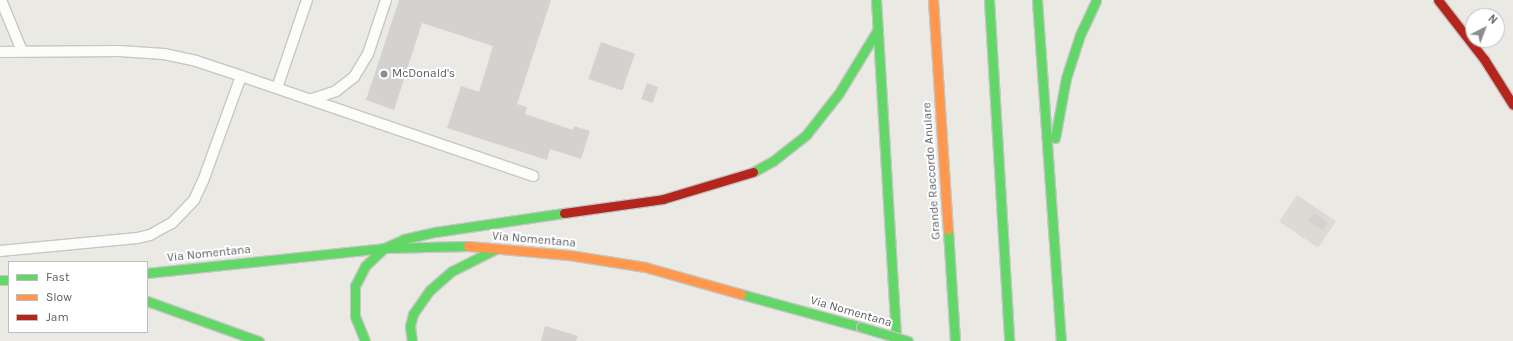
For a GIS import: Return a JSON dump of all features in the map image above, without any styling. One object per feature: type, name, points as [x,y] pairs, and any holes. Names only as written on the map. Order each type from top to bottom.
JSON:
[{"type":"main road","points":[[876,0],[896,341]]},
{"type":"main road","name":"Grande Raccordo Anulare","points":[[933,0],[955,341]]},
{"type":"main road","points":[[989,0],[1009,341]]},
{"type":"main road","points":[[1037,0],[1050,167],[1060,341]]},
{"type":"main road","points":[[1050,167],[1066,78],[1080,35],[1096,0]]},
{"type":"main road","points":[[1438,0],[1480,54],[1513,105]]},
{"type":"main road","points":[[365,341],[355,316],[355,286],[365,266],[384,248],[404,239],[435,232],[663,199],[697,192],[744,176],[773,161],[810,131],[839,93],[878,29]]},
{"type":"main road","name":"Via Nomentana","points":[[148,273],[384,248],[442,244],[496,248],[569,255],[645,267],[908,341]]},
{"type":"main road","points":[[412,341],[410,326],[413,314],[430,290],[452,271],[496,248]]},
{"type":"main road","points":[[148,301],[259,341]]},
{"type":"lane","points":[[1,0],[22,51]]},
{"type":"lane","points":[[277,88],[306,0]]},
{"type":"lane","points":[[312,99],[336,91],[354,78],[368,54],[386,0]]},
{"type":"lane","points":[[0,52],[119,51],[164,54],[196,61],[312,99],[533,176]]},
{"type":"lane","points":[[0,251],[137,238],[150,235],[172,222],[194,200],[203,181],[241,76]]},
{"type":"shaded area","points":[[1297,195],[1336,221],[1318,248],[1279,222]]},
{"type":"building","points":[[399,0],[551,0],[517,104],[527,107],[525,114],[573,130],[574,126],[590,131],[581,159],[550,149],[547,160],[447,128],[461,86],[479,92],[493,46],[422,23],[394,110],[366,100]]},
{"type":"building","points":[[601,42],[635,54],[622,91],[588,79]]},
{"type":"building","points":[[647,83],[658,87],[652,103],[641,99]]},
{"type":"building","points":[[1314,213],[1328,223],[1322,230],[1309,220]]},
{"type":"building","points":[[545,326],[578,336],[576,341],[541,341]]},
{"type":"traffic: fast","points":[[876,0],[896,341]]},
{"type":"traffic: fast","points":[[989,0],[1009,341]]},
{"type":"traffic: fast","points":[[1037,0],[1061,341]]},
{"type":"traffic: fast","points":[[1055,138],[1066,78],[1080,35],[1096,0]]},
{"type":"traffic: fast","points":[[753,172],[773,161],[806,135],[839,93],[878,29]]},
{"type":"traffic: fast","points":[[365,341],[355,316],[355,286],[365,266],[384,248],[404,239],[435,232],[564,213]]},
{"type":"traffic: fast","points":[[948,230],[955,341]]},
{"type":"traffic: fast","points":[[148,273],[384,248],[468,246]]},
{"type":"traffic: fast","points":[[412,341],[410,326],[413,314],[430,290],[452,271],[496,249]]},
{"type":"traffic: fast","points":[[0,280],[8,280]]},
{"type":"traffic: fast","points":[[741,294],[861,327]]},
{"type":"traffic: fast","points":[[148,301],[259,341]]},
{"type":"traffic: fast","points":[[861,327],[908,341]]},
{"type":"traffic: slow","points":[[933,0],[948,230]]},
{"type":"traffic: slow","points":[[468,246],[569,255],[645,267],[741,294]]},
{"type":"traffic: jam","points":[[1438,0],[1484,59],[1513,105]]},
{"type":"traffic: jam","points":[[564,213],[663,199],[753,172]]},
{"type":"place","name":"McDonald's","points":[[384,74]]}]
